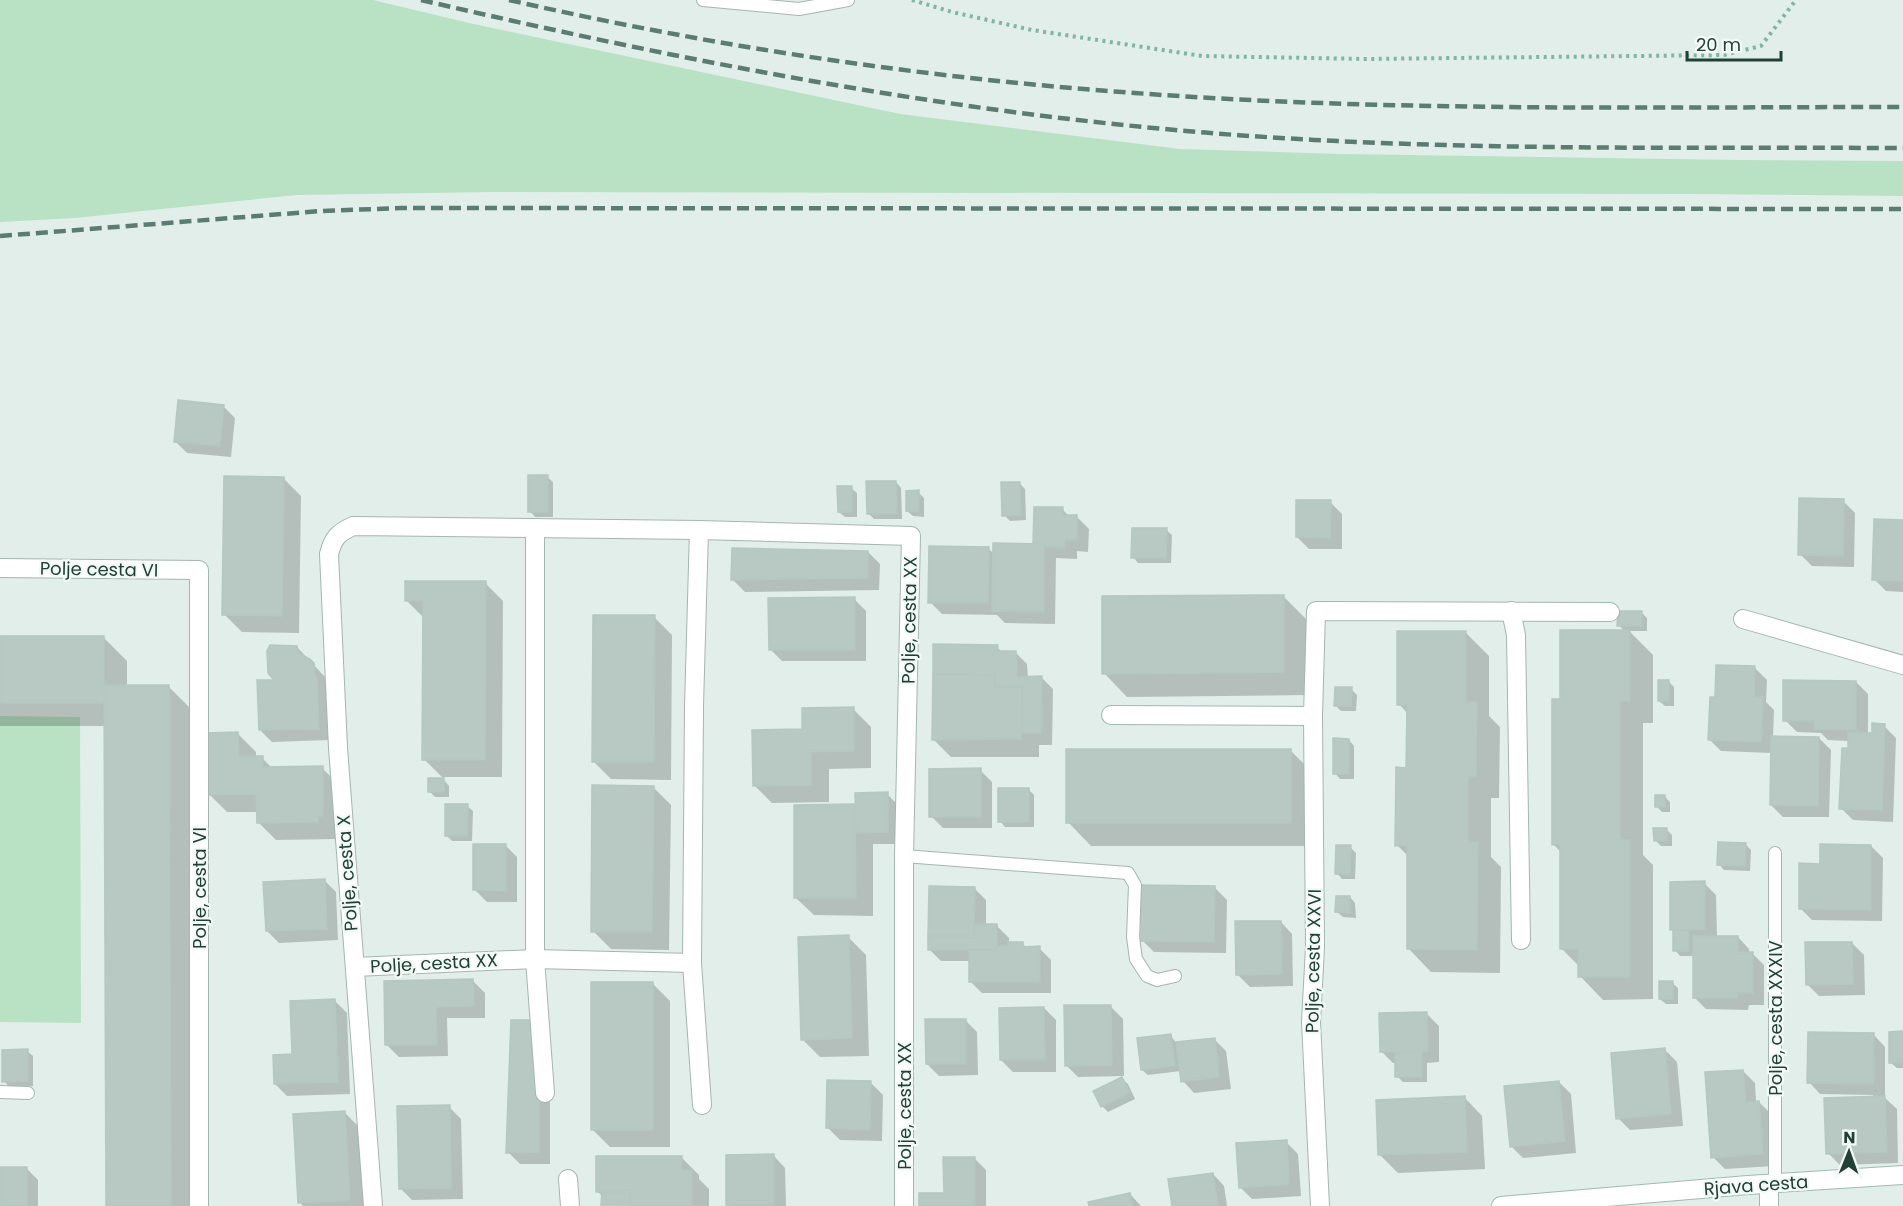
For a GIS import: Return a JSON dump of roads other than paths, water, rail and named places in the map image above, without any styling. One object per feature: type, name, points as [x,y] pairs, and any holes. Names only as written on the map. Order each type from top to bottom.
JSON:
[{"type":"street","name":"Polje, cesta X","points":[[373,1206],[338,748],[329,554],[333,540],[341,531],[353,526],[536,528]]},
{"type":"street","points":[[545,1093],[535,959],[536,528],[699,530],[694,706],[692,963],[702,1105]]},
{"type":"street","name":"Polje, cesta XX","points":[[699,530],[911,536],[904,856],[904,1206]]},
{"type":"street","name":"Polje cesta VI","points":[[0,568],[199,570]]},
{"type":"street","name":"Polje, cesta VI","points":[[199,570],[200,1206]]},
{"type":"street","name":"Polje, cesta XXVI","points":[[1320,1206],[1311,1022],[1315,947],[1313,716],[1316,611],[1610,612]]},
{"type":"street","points":[[1511,611],[1516,635],[1521,940]]},
{"type":"street","points":[[1743,619],[1903,665]]},
{"type":"street","points":[[1111,716],[1313,716]]},
{"type":"street","name":"Polje, cesta XX","points":[[355,967],[535,959],[692,963]]},
{"type":"street","name":"Rjava cesta","points":[[1501,1206],[1594,1202],[1772,1184],[1903,1175]]},
{"type":"street","points":[[567,1179],[570,1206]]},
{"type":"street","points":[[1769,1206],[1772,1184]]},
{"type":"lane","points":[[703,0],[799,9],[848,0]]},
{"type":"lane","name":"Polje, cesta XXXIV","points":[[1772,1184],[1775,853]]},
{"type":"lane","points":[[904,856],[1128,873],[1135,885],[1133,937],[1137,959],[1147,976],[1157,980],[1175,976]]},
{"type":"lane","points":[[0,1092],[28,1093]]},
{"type":"railway","points":[[421,0],[608,42],[796,78],[984,108],[1175,130],[1266,137],[1448,145],[1903,148]]},
{"type":"railway","points":[[509,0],[742,46],[899,69],[1056,87],[1231,99],[1423,106],[1903,107]]},
{"type":"railway","points":[[0,236],[321,211],[402,208],[1903,209]]}]
